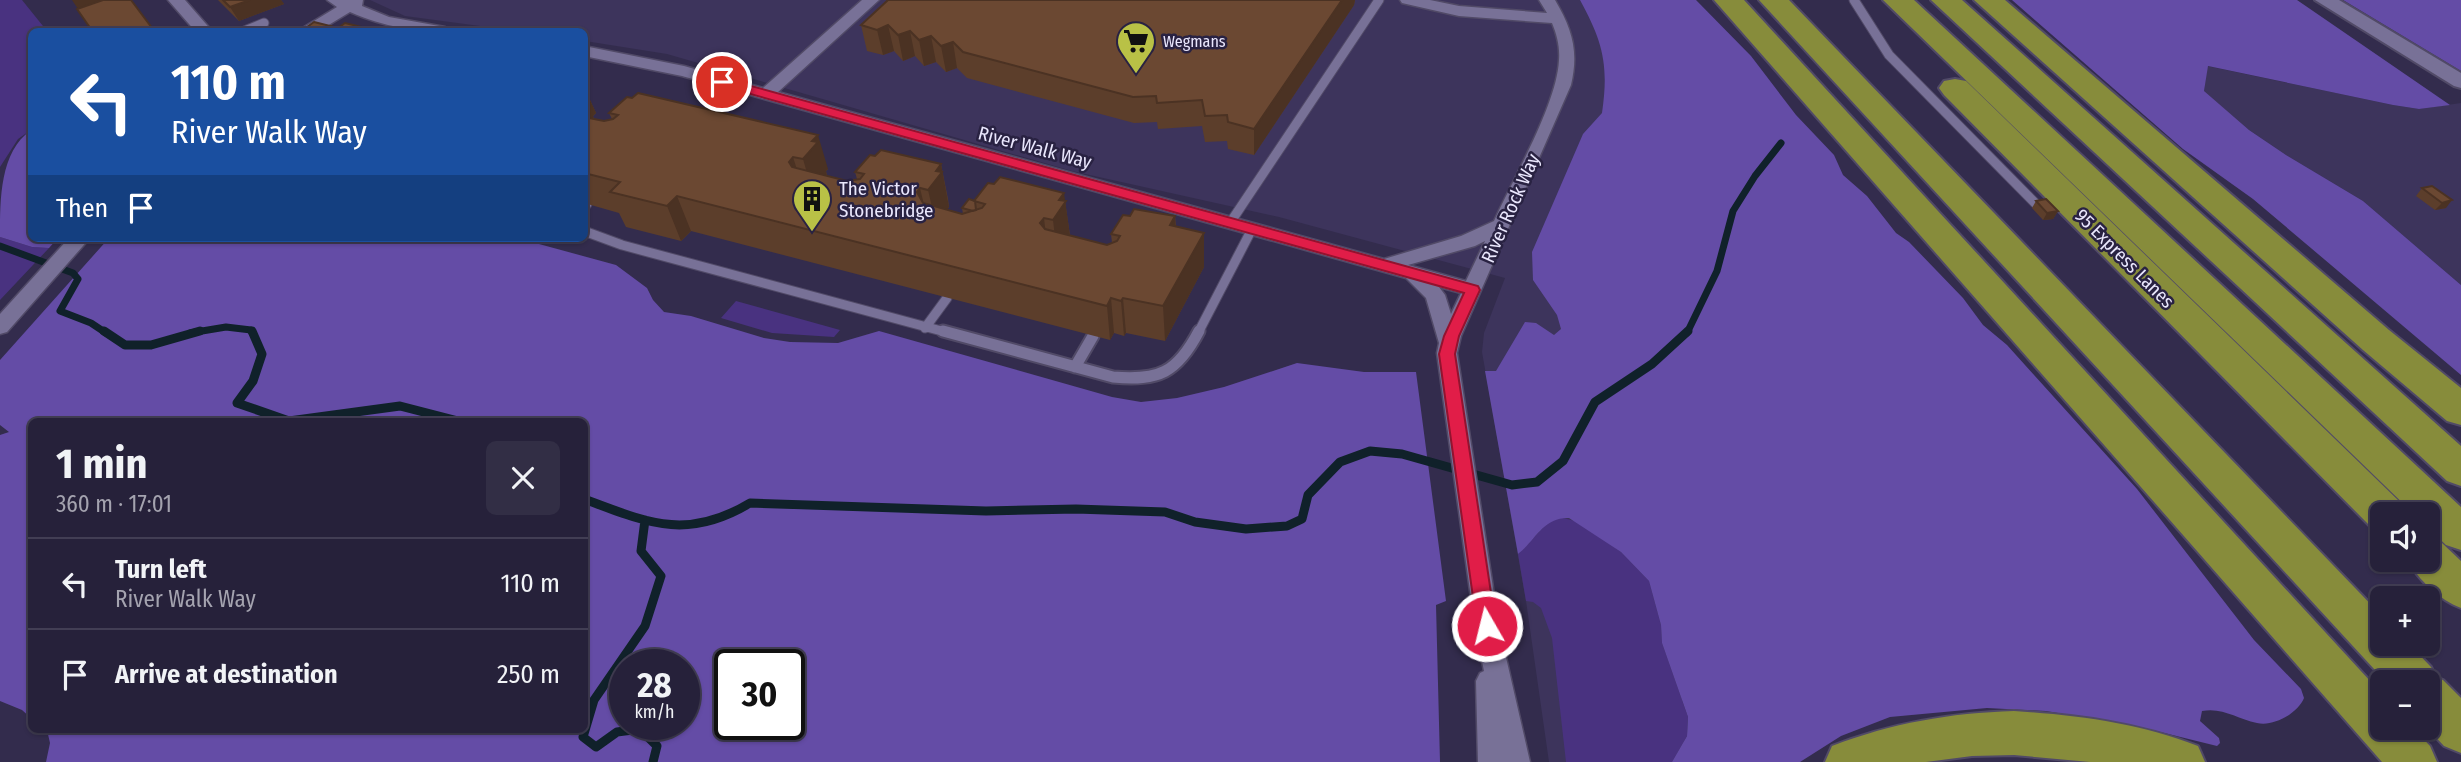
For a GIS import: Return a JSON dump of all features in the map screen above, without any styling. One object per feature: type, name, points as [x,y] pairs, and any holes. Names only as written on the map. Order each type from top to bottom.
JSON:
[{"type":"highway","points":[[1728,0],[2370,715]]},
{"type":"highway","points":[[1773,0],[2404,670]]},
{"type":"highway","name":"95 Express Lanes","points":[[1867,0],[2373,502]]},
{"type":"highway","points":[[1897,0],[2461,533]]},
{"type":"highway","points":[[1945,0],[2461,470]]},
{"type":"highway","points":[[1989,0],[2376,340],[2461,410]]},
{"type":"highway","points":[[2440,569],[2461,589]]},
{"type":"highway","points":[[2440,709],[2461,731]]},
{"type":"highway","points":[[1849,762],[1895,746],[1935,737],[1981,733],[2051,736],[2110,743],[2181,762]]},
{"type":"highway","points":[[2393,740],[2413,762]]},
{"type":"street","points":[[176,0],[201,28]]},
{"type":"street","points":[[1408,0],[1459,11],[1559,19]]},
{"type":"street","name":"River Rock Way","points":[[1448,348],[1558,101],[1569,67],[1566,37],[1547,0]]},
{"type":"street","points":[[2325,0],[2461,82]]},
{"type":"street","points":[[766,94],[865,1]]},
{"type":"street","points":[[310,28],[349,2],[385,21],[423,28]]},
{"type":"street","name":"River Walk Way","points":[[588,52],[684,71],[1473,290]]},
{"type":"street","points":[[1385,265],[1468,241],[1502,225]]},
{"type":"street","points":[[0,327],[76,242]]},
{"type":"street","points":[[1412,273],[1435,295],[1448,348],[1487,626],[1517,762]]},
{"type":"street","points":[[1487,626],[1491,762]]},
{"type":"lane","points":[[1230,223],[1379,0]]},
{"type":"lane","points":[[1854,0],[1889,55],[2035,203]]},
{"type":"lane","points":[[252,28],[264,23]]},
{"type":"lane","points":[[588,232],[622,245],[925,328],[1113,377],[1135,379],[1162,373],[1180,363],[1191,348],[1252,229]]},
{"type":"lane","points":[[925,328],[947,298]]},
{"type":"lane","points":[[1075,367],[1093,336]]},
{"type":"shaded area","points":[[0,0],[22,0],[45,28],[28,28],[28,132],[18,139],[0,167]]},
{"type":"shaded area","points":[[370,0],[1635,0],[1686,762],[1549,762],[1526,601],[1482,352],[1484,333],[1505,278],[1279,217],[1072,171],[667,54],[588,41],[588,28],[495,28],[405,16]]},
{"type":"shaded area","points":[[1580,0],[1696,0],[1751,56],[1796,115],[1834,155],[1843,175],[1867,196],[1896,233],[1909,242],[1963,298],[1983,325],[2007,345],[2137,489],[2254,640],[2301,689],[2304,698],[2297,709],[2285,718],[2264,724],[2223,712],[2202,711],[2200,721],[2219,738],[2220,743],[2217,746],[2140,727],[2046,711],[1987,708],[1890,717],[1841,736],[1800,762],[1672,762],[1687,736],[1688,717],[1662,643],[1661,625],[1649,581],[1621,552],[1569,518],[1546,525],[1518,554],[1485,371],[1496,371],[1525,322],[1536,323],[1554,335],[1561,329],[1557,315],[1533,280],[1532,252],[1583,134],[1602,113],[1605,81],[1602,54]]},
{"type":"shaded area","points":[[2012,0],[2297,0],[2450,105],[2419,109],[2393,105],[2208,66],[2204,91],[2249,130],[2363,201],[2461,285],[2461,375],[2253,199],[2183,149]]},
{"type":"shaded area","points":[[2343,0],[2461,0],[2461,71]]},
{"type":"shaded area","points":[[2207,66],[2419,109],[2461,103],[2461,285],[2363,201],[2249,130],[2204,92]]},
{"type":"shaded area","points":[[28,133],[28,242],[54,242],[49,248],[32,247],[0,237],[4,177],[13,151]]},
{"type":"shaded area","points":[[0,237],[32,247],[49,248],[0,300]]},
{"type":"shaded area","points":[[105,242],[532,242],[616,265],[647,288],[664,312],[691,316],[764,338],[790,342],[838,343],[879,331],[1112,397],[1141,402],[1177,398],[1224,387],[1297,363],[1364,372],[1416,372],[1446,601],[1436,605],[1440,762],[46,762],[50,743],[48,733],[588,733],[588,418],[28,418],[28,715],[0,701],[0,435],[9,432],[0,425],[0,360]]},
{"type":"shaded area","points":[[736,301],[840,330],[834,337],[772,333],[721,318]]},
{"type":"shaded area","points":[[1559,517],[1579,522],[1621,552],[1649,581],[1661,625],[1662,643],[1688,717],[1687,736],[1672,762],[1566,762],[1552,638],[1541,608],[1526,601],[1518,554],[1547,524]]},
{"type":"building","points":[[103,0],[131,0],[152,28],[90,28],[77,9]]},
{"type":"building","points":[[223,0],[250,0],[230,7]]},
{"type":"building","name":"Wegmans","points":[[888,0],[1342,0],[1254,129],[1228,122],[1227,115],[1205,116],[1202,100],[1157,103],[1156,96],[1133,97],[963,52],[953,42],[941,46],[931,36],[919,40],[910,31],[898,35],[888,25],[877,30],[861,25]]},
{"type":"building","points":[[314,22],[338,28],[306,28]]},
{"type":"building","points":[[345,23],[366,28],[338,28]]},
{"type":"building","points":[[638,93],[818,135],[812,141],[818,142],[803,159],[793,157],[789,162],[792,167],[847,181],[860,179],[864,174],[855,172],[870,155],[875,156],[881,150],[941,164],[936,171],[942,172],[928,190],[920,188],[917,192],[923,203],[962,214],[982,208],[985,204],[974,201],[988,183],[994,184],[1000,177],[1064,193],[1059,200],[1066,201],[1053,220],[1044,218],[1040,223],[1045,229],[1107,245],[1117,241],[1120,236],[1111,234],[1123,215],[1130,216],[1134,209],[1175,216],[1170,225],[1204,233],[1163,306],[1111,298],[1107,306],[677,196],[667,206],[610,192],[620,182],[588,174],[588,118],[604,121],[613,119],[618,115],[609,113],[627,97],[632,98]]},
{"type":"building","points":[[2432,186],[2452,200],[2442,203],[2422,188]]},
{"type":"building","points":[[969,199],[975,201],[976,210],[962,208]]},
{"type":"building","points":[[2046,199],[2058,211],[2047,213],[2036,201]]},
{"type":"waterway","points":[[1688,331],[1717,271],[1733,211],[1755,176],[1781,143]]},
{"type":"waterway","points":[[0,246],[73,273],[78,279],[60,311],[91,323],[106,333]]},
{"type":"waterway","points":[[197,332],[226,327],[251,330],[252,333]]},
{"type":"waterway","points":[[104,331],[125,345],[151,345],[197,332]]},
{"type":"waterway","points":[[252,331],[262,354],[253,381],[237,403],[280,418]]},
{"type":"waterway","points":[[645,520],[687,525],[706,522],[750,503],[986,511],[1076,509],[1165,512],[1195,522],[1246,529],[1287,526],[1302,519],[1308,495],[1340,462],[1370,451],[1402,454],[1512,485],[1537,482],[1563,461],[1595,402],[1652,364],[1688,331]]},
{"type":"waterway","points":[[190,333],[197,332]]},
{"type":"waterway","points":[[311,418],[400,406],[446,418]]},
{"type":"waterway","points":[[588,500],[645,520]]},
{"type":"waterway","points":[[588,720],[594,700],[645,626],[661,576],[641,551],[645,520]]},
{"type":"waterway","points":[[584,733],[583,737],[596,747],[617,732],[640,729],[657,746],[653,762]]},
{"type":"place","name":"Wegmans","points":[[1136,75]]},
{"type":"place","name":"The Victor Stonebridge","points":[[812,233]]},
{"type":"route","points":[[722,82],[1473,290],[1451,336],[1447,354],[1487,626]]}]
